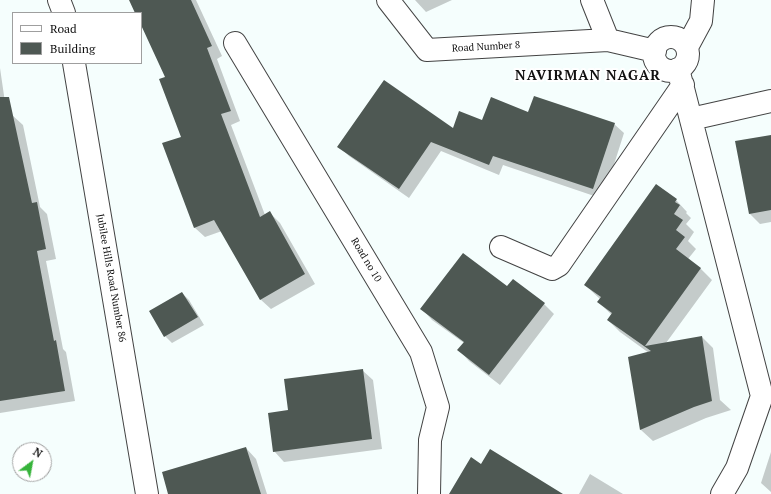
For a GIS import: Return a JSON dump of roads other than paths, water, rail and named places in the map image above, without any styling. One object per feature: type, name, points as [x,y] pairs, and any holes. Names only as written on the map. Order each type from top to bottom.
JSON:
[{"type":"street","points":[[59,0],[64,12]]},
{"type":"street","name":"Road Number 8","points":[[388,0],[427,50],[608,40]]},
{"type":"street","points":[[592,0],[608,40],[655,51]]},
{"type":"street","points":[[687,47],[701,22],[703,0]]},
{"type":"street","points":[[501,247],[552,269],[559,265],[680,77],[683,66],[688,57],[687,47],[682,41],[671,37],[661,41],[655,51],[656,61],[663,69],[674,71],[680,77],[762,396],[737,468],[722,494]]},
{"type":"street","name":"Road no 10","points":[[236,43],[421,352],[438,407],[430,440],[429,494]]},
{"type":"street","name":"Jubilee Hills Road Number 86","points":[[74,64],[147,494]]},
{"type":"street","points":[[691,118],[771,101]]},
{"type":"district","name":"NAVIRMAN NAGAR","points":[[588,76]]}]
